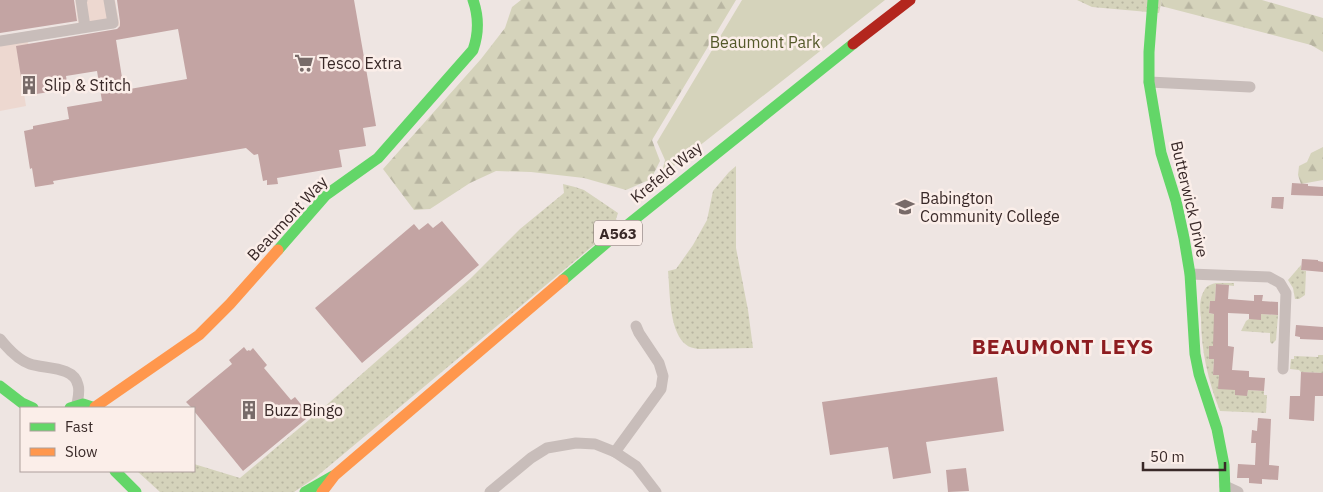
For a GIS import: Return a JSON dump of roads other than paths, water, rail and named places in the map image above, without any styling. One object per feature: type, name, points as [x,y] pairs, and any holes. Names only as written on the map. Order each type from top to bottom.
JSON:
[{"type":"main road","name":"Beaumont Way","points":[[96,407],[199,335],[230,304],[326,195],[378,158],[473,50],[478,29],[476,8],[473,0]]},
{"type":"main road","name":"Krefeld Way","points":[[304,492],[335,475],[625,227],[838,55],[910,0]]},
{"type":"main road","name":"Butterwick Drive","points":[[1154,0],[1148,52],[1149,82],[1161,153],[1176,201],[1190,274],[1195,354],[1199,374],[1217,429],[1224,465],[1225,489]]},
{"type":"main road","points":[[1,390],[31,407]]},
{"type":"main road","points":[[74,406],[84,404],[92,407]]},
{"type":"main road","points":[[117,472],[136,492]]},
{"type":"main road","name":"Krefeld Way","points":[[322,492],[335,475]]},
{"type":"street","points":[[82,0],[85,27]]},
{"type":"street","points":[[0,41],[113,23],[109,0]]},
{"type":"street","points":[[1149,82],[1250,87]]},
{"type":"street","points":[[1190,274],[1269,277],[1280,283],[1286,293],[1283,369]]},
{"type":"street","points":[[615,452],[661,390],[663,376],[659,363],[636,326]]},
{"type":"street","points":[[0,339],[10,351],[30,364],[71,374],[79,386],[74,406]]},
{"type":"street","points":[[490,492],[531,458],[547,448],[576,443],[595,444],[615,452],[636,466],[656,492]]},
{"type":"street","points":[[1225,489],[1238,492]]},
{"type":"place","name":"Tesco Extra","points":[[304,63]]},
{"type":"place","name":"Slip & Stitch","points":[[29,85]]},
{"type":"place","name":"Babington Community College","points":[[905,207]]},
{"type":"place","name":"Buzz Bingo","points":[[249,410]]},
{"type":"district","name":"BEAUMONT LEYS","points":[[1063,346]]},
{"type":"park label","name":"Beaumont Park","points":[[765,42]]}]
